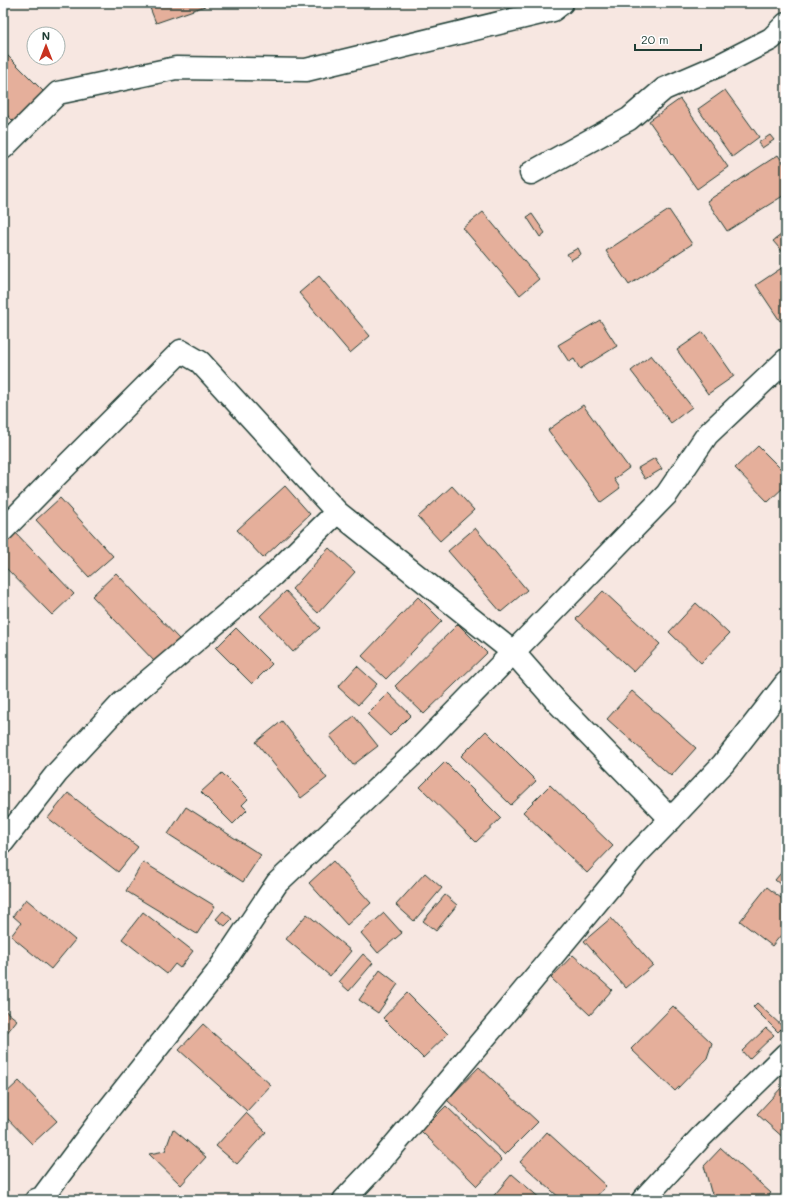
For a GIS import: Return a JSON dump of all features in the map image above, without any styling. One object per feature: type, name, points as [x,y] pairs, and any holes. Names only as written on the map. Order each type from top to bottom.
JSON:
[{"type":"street","points":[[3,148],[58,93],[176,68],[306,70],[553,10],[562,3]]},
{"type":"street","points":[[531,173],[629,119],[664,89],[722,64],[771,39],[786,24]]},
{"type":"street","points":[[3,530],[52,479],[181,351],[200,362],[337,512],[513,652],[557,702],[671,819]]},
{"type":"street","points":[[36,1200],[42,1198],[104,1115],[216,974],[278,883],[420,748],[667,494],[707,435],[786,360]]},
{"type":"street","points":[[3,842],[57,773],[122,704],[273,575],[337,512]]},
{"type":"street","points":[[344,1200],[380,1162],[637,854],[723,764],[786,682]]},
{"type":"street","points":[[643,1200],[701,1137],[786,1054]]},
{"type":"building","points":[[148,3],[204,3],[205,6],[156,23]]},
{"type":"building","points":[[3,51],[46,94],[16,124],[3,111]]},
{"type":"building","points":[[725,90],[759,137],[732,157],[698,109]]},
{"type":"building","points":[[680,99],[728,167],[697,189],[649,121]]},
{"type":"building","points":[[770,135],[774,140],[762,148],[758,143]]},
{"type":"building","points":[[778,155],[786,167],[786,194],[727,231],[707,201]]},
{"type":"building","points":[[669,210],[692,244],[629,285],[606,251]]},
{"type":"building","points":[[483,212],[539,279],[520,295],[463,228]]},
{"type":"building","points":[[532,214],[545,233],[540,237],[527,217]]},
{"type":"building","points":[[786,231],[786,256],[773,241]]},
{"type":"building","points":[[578,248],[581,254],[571,260],[567,254]]},
{"type":"building","points":[[783,267],[786,271],[786,317],[780,321],[756,285]]},
{"type":"building","points":[[319,276],[370,336],[350,353],[299,293]]},
{"type":"building","points":[[600,320],[617,346],[580,369],[574,359],[569,362],[558,345]]},
{"type":"building","points":[[703,332],[734,376],[708,394],[677,350]]},
{"type":"building","points":[[651,355],[692,407],[671,423],[631,371]]},
{"type":"building","points":[[583,405],[629,468],[614,479],[620,488],[601,502],[548,430]]},
{"type":"building","points":[[758,446],[786,474],[786,485],[768,502],[735,468]]},
{"type":"building","points":[[655,458],[662,469],[645,479],[638,468]]},
{"type":"building","points":[[285,486],[310,514],[263,558],[237,530]]},
{"type":"building","points":[[452,486],[474,510],[440,541],[418,517]]},
{"type":"building","points":[[60,498],[113,556],[89,577],[36,520]]},
{"type":"building","points":[[475,528],[527,590],[501,612],[448,551]]},
{"type":"building","points":[[14,531],[74,594],[52,615],[3,565],[3,541]]},
{"type":"building","points":[[329,548],[355,572],[318,613],[292,589]]},
{"type":"building","points":[[116,573],[179,639],[155,662],[92,596]]},
{"type":"building","points":[[286,591],[320,628],[293,652],[260,616]]},
{"type":"building","points":[[603,591],[660,644],[634,672],[576,619]]},
{"type":"building","points":[[418,597],[442,621],[386,679],[362,656]]},
{"type":"building","points":[[696,603],[729,634],[701,663],[669,632]]},
{"type":"building","points":[[458,624],[487,653],[424,714],[395,686]]},
{"type":"building","points":[[236,628],[272,664],[252,684],[216,648]]},
{"type":"building","points":[[357,666],[377,684],[358,705],[338,687]]},
{"type":"building","points":[[632,691],[696,748],[671,776],[607,719]]},
{"type":"building","points":[[388,693],[411,715],[390,736],[367,714]]},
{"type":"building","points":[[354,716],[378,746],[353,765],[330,736]]},
{"type":"building","points":[[282,721],[327,778],[301,798],[256,742]]},
{"type":"building","points":[[486,731],[536,781],[511,805],[461,756]]},
{"type":"building","points":[[445,762],[501,818],[476,842],[420,787]]},
{"type":"building","points":[[222,773],[248,799],[242,805],[247,810],[233,824],[201,792]]},
{"type":"building","points":[[550,785],[613,846],[587,873],[523,812]]},
{"type":"building","points":[[68,793],[138,847],[118,872],[48,818]]},
{"type":"building","points":[[186,807],[261,855],[243,882],[168,834]]},
{"type":"building","points":[[333,861],[371,903],[347,925],[309,883]]},
{"type":"building","points":[[143,862],[215,906],[197,934],[126,891]]},
{"type":"building","points":[[786,867],[786,889],[775,880]]},
{"type":"building","points":[[425,873],[442,888],[414,921],[396,905]]},
{"type":"building","points":[[767,887],[786,902],[786,929],[772,946],[740,921]]},
{"type":"building","points":[[445,895],[457,905],[436,931],[423,921]]},
{"type":"building","points":[[26,899],[75,940],[51,969],[11,936],[21,923],[13,916]]},
{"type":"building","points":[[223,911],[232,919],[225,926],[216,919]]},
{"type":"building","points":[[143,912],[193,951],[180,968],[175,964],[167,974],[122,939]]},
{"type":"building","points":[[384,913],[402,933],[378,953],[361,933]]},
{"type":"building","points":[[307,914],[351,951],[330,976],[286,939]]},
{"type":"building","points":[[611,918],[653,965],[626,988],[584,941]]},
{"type":"building","points":[[363,954],[373,963],[349,991],[339,982]]},
{"type":"building","points":[[573,955],[612,990],[590,1015],[551,978]]},
{"type":"building","points":[[380,970],[398,984],[378,1013],[359,1000]]},
{"type":"building","points":[[407,993],[448,1034],[423,1058],[383,1018]]},
{"type":"building","points":[[757,1003],[783,1027],[778,1032],[753,1007]]},
{"type":"building","points":[[673,1006],[712,1043],[707,1058],[675,1091],[631,1049]]},
{"type":"building","points":[[3,1009],[17,1020],[3,1038]]},
{"type":"building","points":[[203,1024],[271,1085],[247,1111],[179,1050]]},
{"type":"building","points":[[766,1028],[774,1035],[749,1059],[742,1051]]},
{"type":"building","points":[[479,1067],[538,1122],[505,1155],[447,1100]]},
{"type":"building","points":[[19,1081],[57,1121],[32,1144],[3,1114],[3,1096]]},
{"type":"building","points":[[782,1087],[786,1091],[786,1140],[757,1114]]},
{"type":"building","points":[[446,1106],[502,1160],[477,1186],[421,1131]]},
{"type":"building","points":[[246,1113],[266,1132],[237,1164],[216,1146]]},
{"type":"building","points":[[173,1129],[206,1157],[181,1185],[149,1154],[165,1151]]},
{"type":"building","points":[[547,1132],[606,1186],[593,1200],[562,1200],[520,1162]]},
{"type":"building","points":[[721,1148],[771,1193],[765,1200],[720,1200],[711,1192],[704,1166]]},
{"type":"building","points":[[512,1174],[542,1200],[490,1200]]}]
